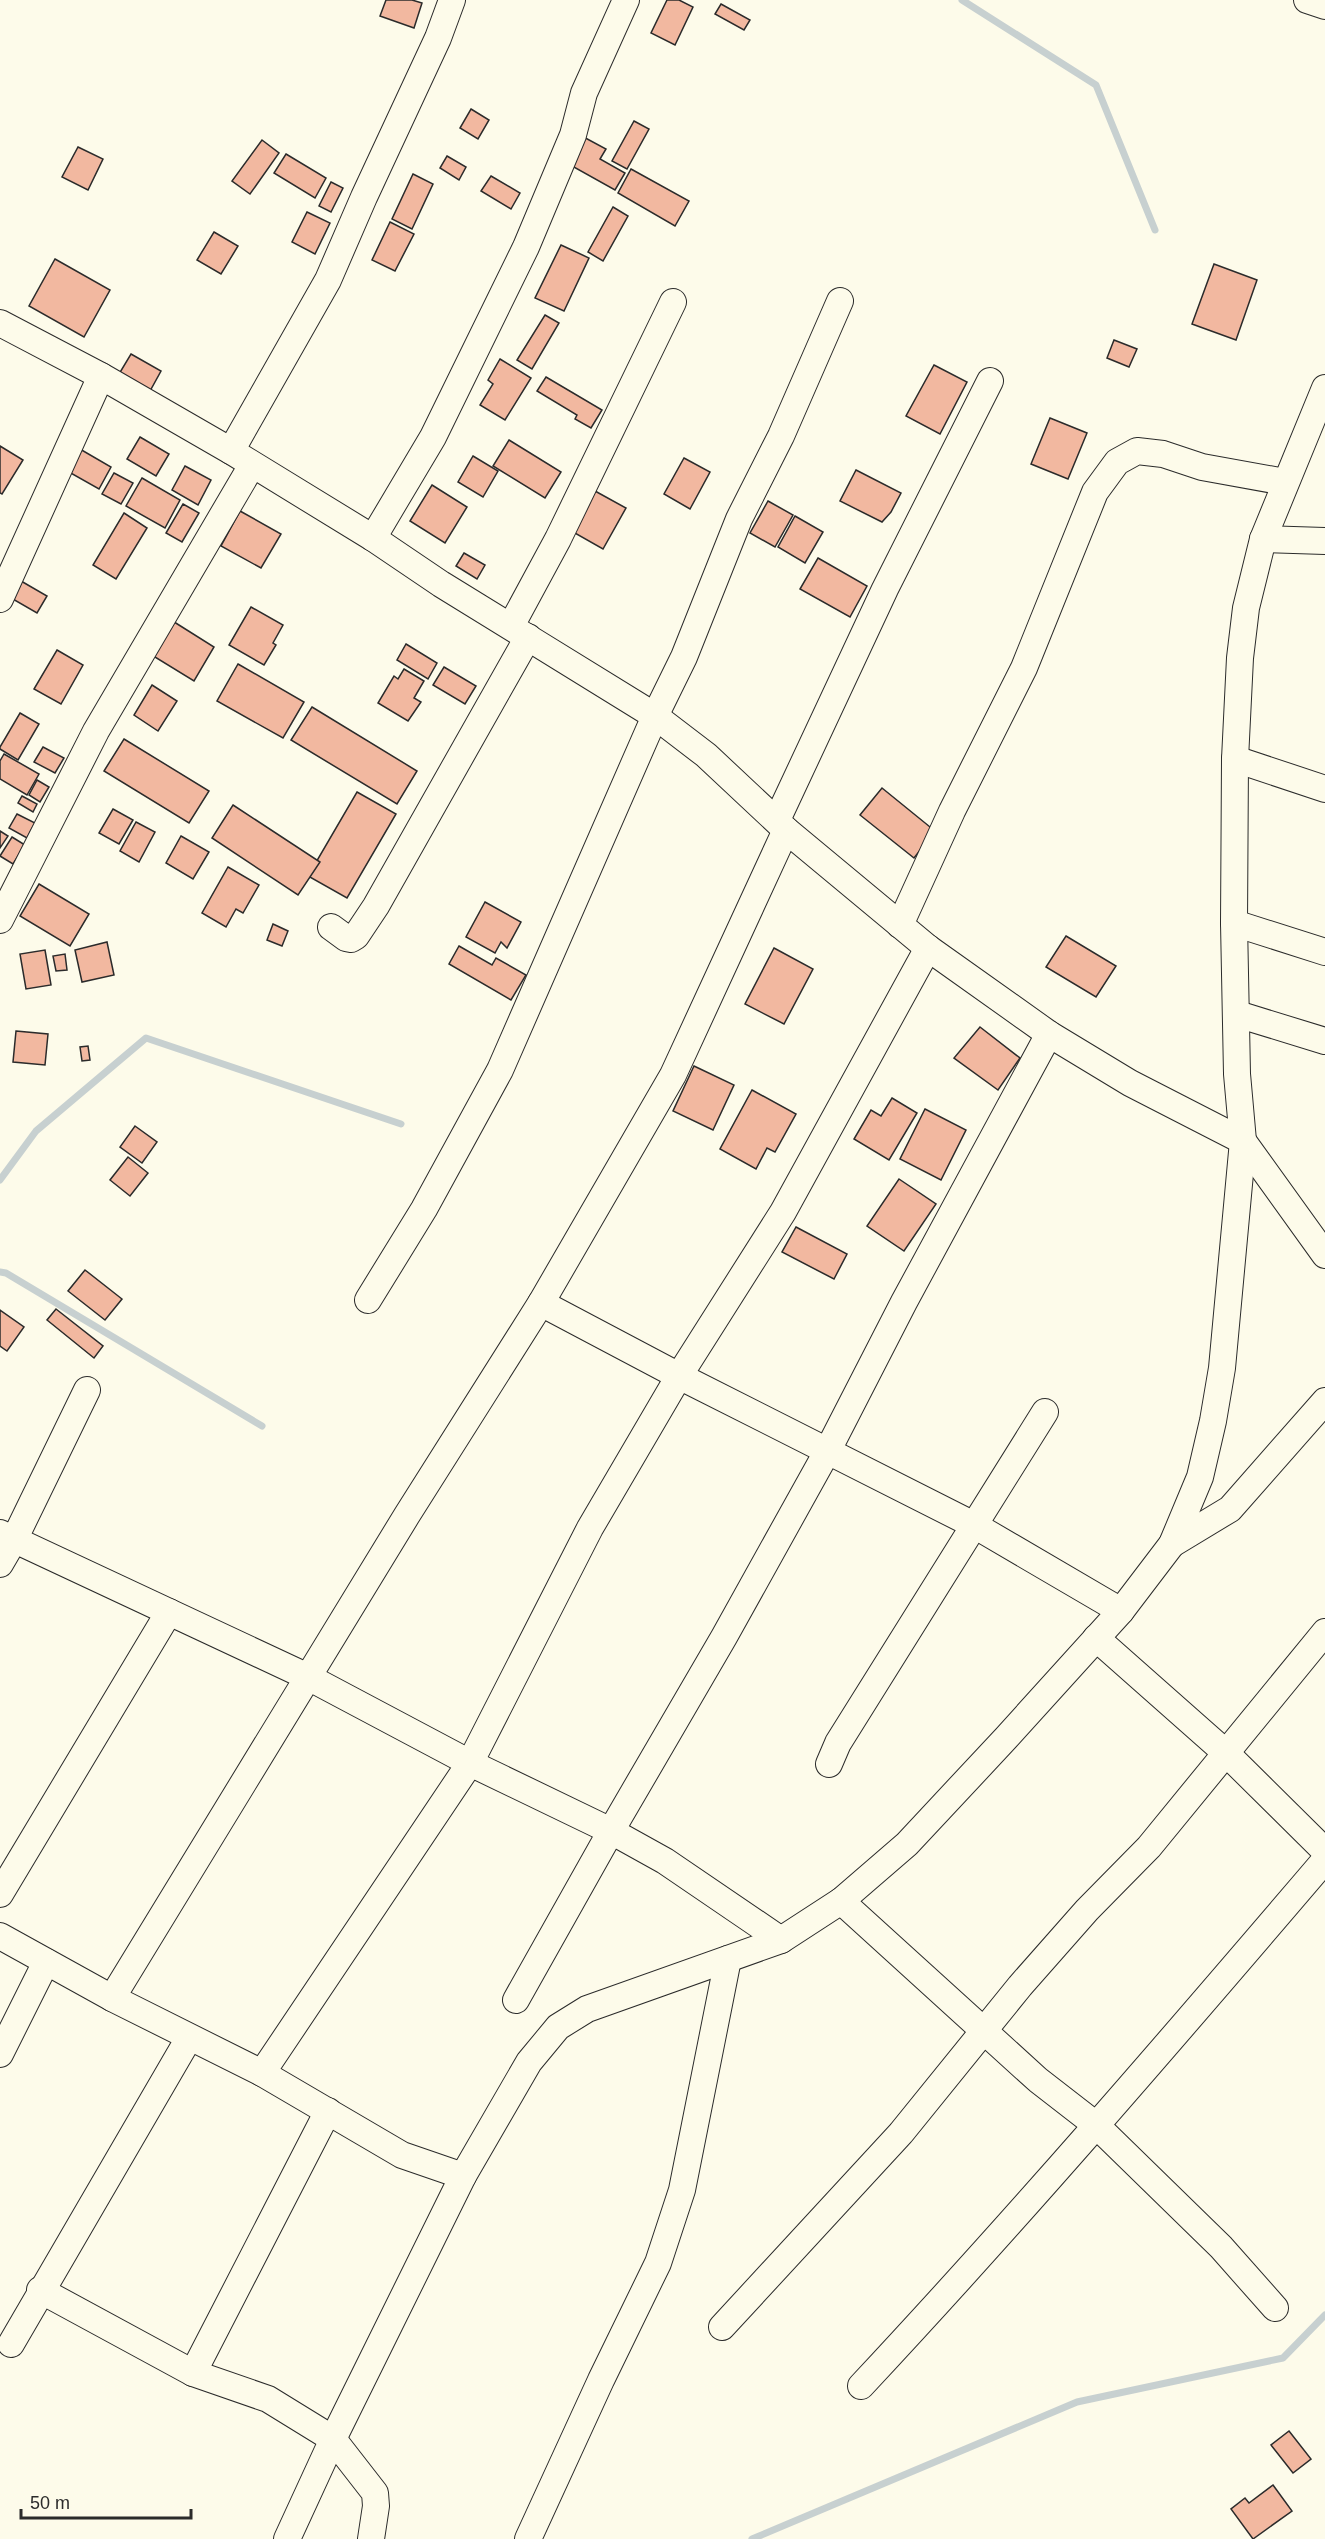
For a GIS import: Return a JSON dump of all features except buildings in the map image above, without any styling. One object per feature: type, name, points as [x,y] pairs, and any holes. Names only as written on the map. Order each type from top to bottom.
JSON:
[{"type":"street","points":[[0,920],[96,731],[242,458],[328,280],[438,38],[452,0]]},
{"type":"street","points":[[373,537],[433,437],[526,247],[573,135],[584,93],[626,0]]},
{"type":"street","points":[[1307,0],[1325,6]]},
{"type":"street","points":[[368,1300],[424,1209],[500,1070],[655,716],[684,657],[739,519],[781,436],[840,301]]},
{"type":"street","points":[[331,927],[351,939],[356,936],[376,906],[520,631],[558,539],[673,302]]},
{"type":"street","points":[[0,323],[101,376],[242,458],[373,537],[441,584],[655,716],[706,755],[782,825],[928,948],[1049,1034],[1130,1083],[1243,1141],[1325,1255]]},
{"type":"street","points":[[0,599],[101,376]]},
{"type":"street","points":[[112,1998],[308,1677],[541,1303],[673,1076],[885,590],[990,381]]},
{"type":"street","points":[[287,2539],[333,2439],[463,2176],[529,2062],[558,2027],[586,2009],[781,1940],[841,1901],[907,1844],[1121,1611],[1172,1544],[1200,1477],[1213,1421],[1222,1368],[1243,1141],[1237,1074],[1234,922],[1235,759],[1240,658],[1246,608],[1263,539],[1325,388]]},
{"type":"street","points":[[900,925],[952,811],[1024,668],[1095,492],[1117,462],[1137,451],[1163,454],[1202,467],[1286,482]]},
{"type":"street","points":[[1263,539],[1325,541]]},
{"type":"street","points":[[1235,759],[1325,789]]},
{"type":"street","points":[[1234,922],[1325,952]]},
{"type":"street","points":[[262,2073],[470,1763],[590,1528],[679,1376],[783,1212],[928,948]]},
{"type":"street","points":[[1237,1014],[1325,1041]]},
{"type":"street","points":[[516,2000],[610,1831],[724,1637],[828,1450],[904,1302],[1049,1034]]},
{"type":"street","points":[[541,1303],[679,1376],[974,1525],[1121,1611]]},
{"type":"street","points":[[0,1564],[7,1537],[87,1389]]},
{"type":"street","points":[[1172,1544],[1230,1509],[1325,1401]]},
{"type":"street","points":[[829,1764],[838,1743],[1045,1412]]},
{"type":"street","points":[[7,1537],[308,1677],[470,1763],[610,1831],[665,1861],[781,1940]]},
{"type":"street","points":[[0,1894],[169,1612]]},
{"type":"street","points":[[722,2327],[901,2133],[1020,1986],[1087,1911],[1149,1847],[1325,1632]]},
{"type":"street","points":[[1096,1638],[1226,1753],[1325,1851]]},
{"type":"street","points":[[861,2386],[908,2338],[1325,1860]]},
{"type":"street","points":[[841,1901],[1038,2080],[1095,2125],[1221,2247],[1275,2308]]},
{"type":"street","points":[[0,1936],[112,1998],[262,2073],[402,2155],[463,2176]]},
{"type":"street","points":[[528,2539],[658,2263],[682,2190],[728,1959]]},
{"type":"street","points":[[0,2054],[46,1962]]},
{"type":"street","points":[[11,2344],[40,2290],[189,2038]]},
{"type":"street","points":[[193,2373],[328,2111]]},
{"type":"street","points":[[40,2290],[193,2373],[268,2399],[333,2439],[375,2493],[376,2506],[371,2539]]},
{"type":"waterway","points":[[962,0],[1096,85],[1155,230]]},
{"type":"waterway","points":[[0,1180],[36,1131],[146,1038],[401,1124]]},
{"type":"waterway","points":[[0,1272],[6,1273],[262,1426]]},
{"type":"waterway","points":[[752,2539],[1077,2402],[1283,2358],[1325,2315]]}]
